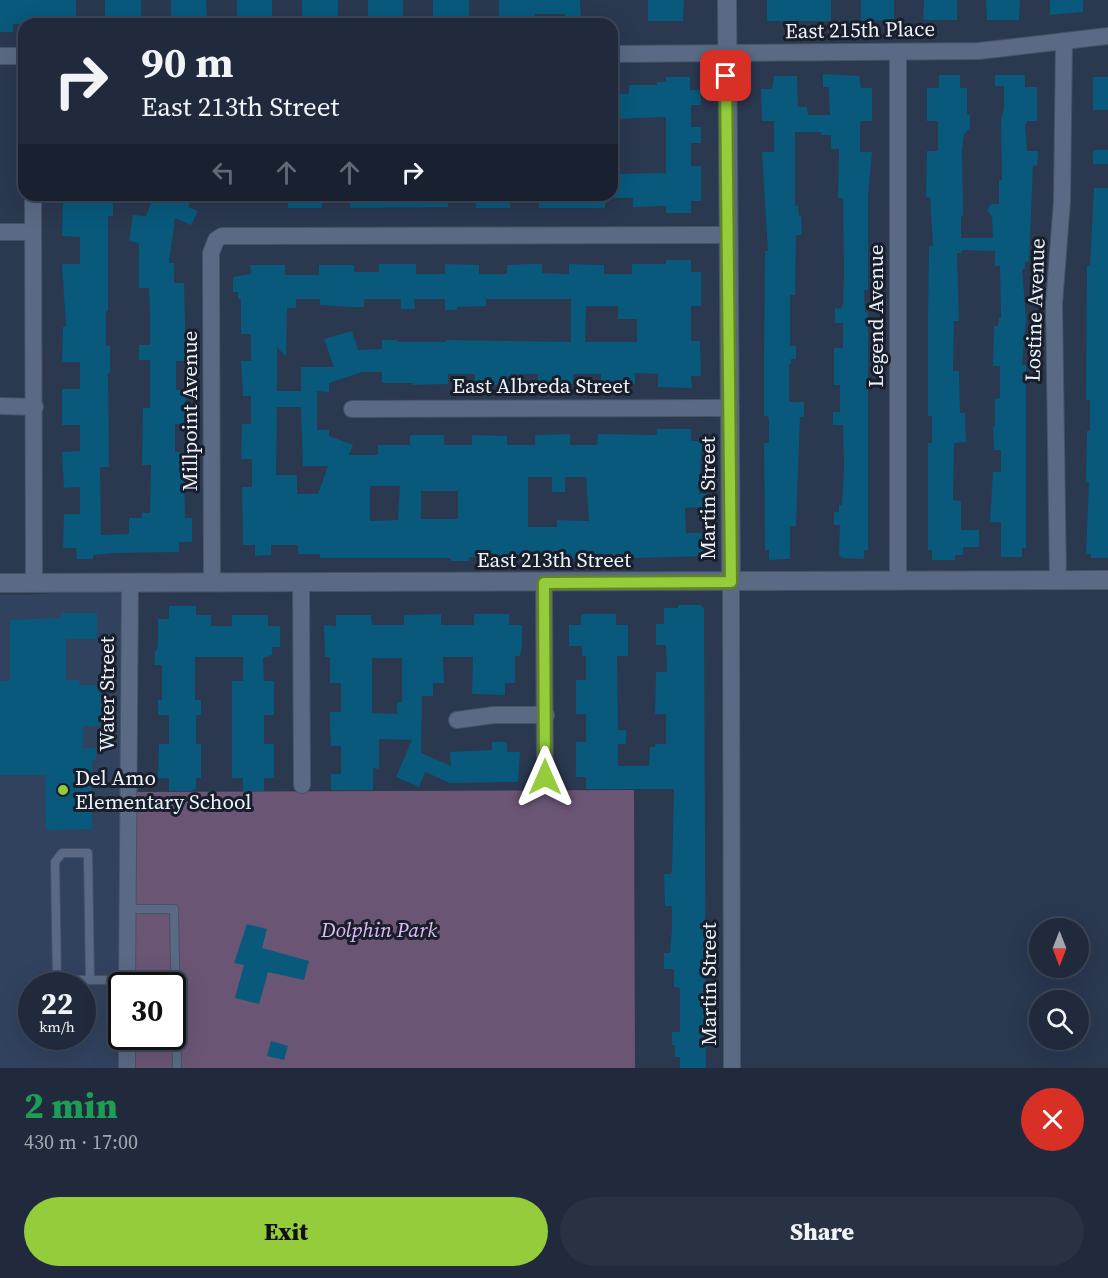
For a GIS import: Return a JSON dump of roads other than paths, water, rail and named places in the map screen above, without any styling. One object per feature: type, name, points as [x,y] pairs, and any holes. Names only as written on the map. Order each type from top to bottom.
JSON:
[{"type":"street","name":"Martin Street","points":[[727,0],[731,408],[732,1068]]},
{"type":"street","name":"East 215th Place","points":[[618,54],[990,50],[1108,36]]},
{"type":"street","name":"Lostine Avenue","points":[[1058,580],[1054,304],[1062,201],[1064,41]]},
{"type":"street","name":"Legend Avenue","points":[[898,52],[898,580]]},
{"type":"street","points":[[0,56],[18,56]]},
{"type":"street","points":[[33,201],[34,583]]},
{"type":"street","points":[[0,232],[32,232]]},
{"type":"street","name":"Millpoint Avenue","points":[[212,583],[211,253],[216,240],[231,234],[262,236],[728,235]]},
{"type":"street","points":[[0,406],[35,407]]},
{"type":"street","name":"East Albreda Street","points":[[352,409],[731,408]]},
{"type":"street","name":"East 213th Street","points":[[0,583],[1108,580]]},
{"type":"street","name":"Water Street","points":[[127,972],[130,583]]},
{"type":"street","points":[[301,583],[302,785]]},
{"type":"street","points":[[544,583],[545,777]]},
{"type":"street","points":[[457,720],[494,715],[546,715]]},
{"type":"street","points":[[126,1068],[127,1050]]},
{"type":"lane","points":[[68,852],[88,853],[90,980],[57,980],[55,862],[59,854],[68,852]]},
{"type":"lane","points":[[128,909],[174,909],[177,1068]]},
{"type":"place","name":"Del Amo Elementary School","points":[[63,790]]},
{"type":"park label","name":"Dolphin Park","points":[[379,930]]}]
